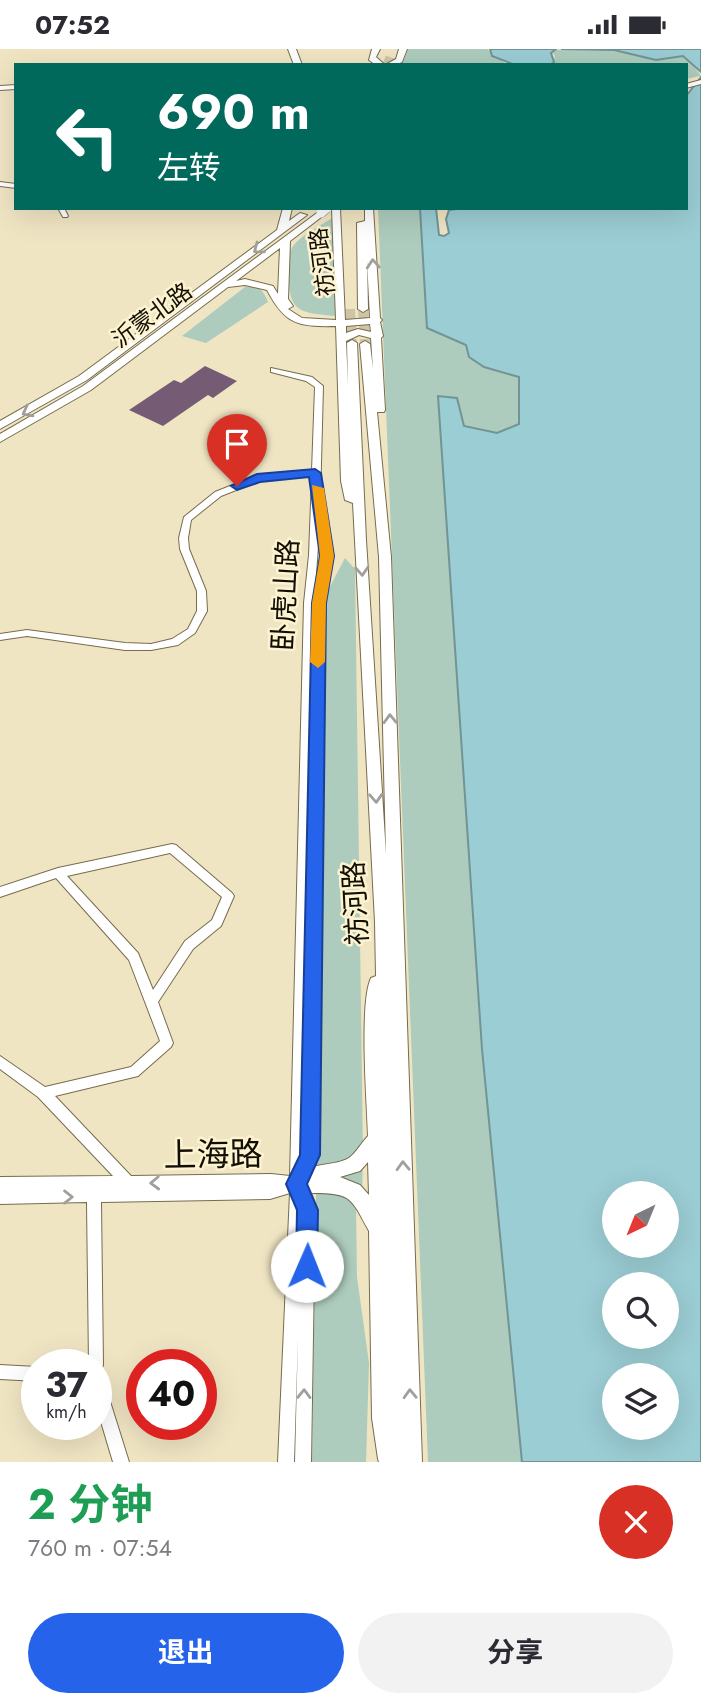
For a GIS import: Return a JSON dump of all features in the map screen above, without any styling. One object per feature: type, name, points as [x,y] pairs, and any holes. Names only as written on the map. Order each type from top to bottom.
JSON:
[{"type":"main road","points":[[376,49],[372,58],[387,57],[399,60],[403,49]]},
{"type":"main road","points":[[288,210],[283,237],[283,295],[288,305],[314,318],[377,320]]},
{"type":"main road","name":"沂蒙北路","points":[[0,426],[83,378],[321,210]]},
{"type":"main road","points":[[322,210],[339,272]]},
{"type":"main road","points":[[337,210],[339,272],[345,317],[359,341],[377,320],[369,210]]},
{"type":"main road","name":"祊河路","points":[[337,210],[345,317]]},
{"type":"main road","name":"祊河路","points":[[362,210],[363,309]]},
{"type":"main road","name":"沂蒙北路","points":[[0,439],[70,400],[226,287],[283,237]]},
{"type":"main road","points":[[226,287],[245,282],[259,283],[270,288],[278,306],[287,314],[306,321],[345,317]]},
{"type":"main road","name":"祊河路","points":[[359,341],[360,540],[383,922],[396,1462]]},
{"type":"main road","name":"祊河路","points":[[359,341],[385,557],[412,1462]]},
{"type":"main road","points":[[383,922],[374,1010],[382,1417],[388,1462]]},
{"type":"main road","points":[[297,1184],[315,1174],[354,1165],[377,1138]]},
{"type":"main road","points":[[297,1184],[351,1187],[362,1196],[378,1231]]},
{"type":"street","points":[[62,210],[65,216]]},
{"type":"street","name":"卧虎山路","points":[[274,370],[309,379],[318,386],[315,473],[327,556],[319,603],[310,1155],[297,1184],[286,1462]]},
{"type":"street","points":[[0,637],[27,633],[118,646],[164,646],[190,634],[202,612],[202,585],[183,542],[187,519],[218,494],[257,478],[315,473]]},
{"type":"street","points":[[0,892],[58,873],[172,848],[228,897],[217,923],[189,945],[151,1002]]},
{"type":"street","points":[[43,1093],[134,1072],[167,1043],[134,957],[58,873]]},
{"type":"street","points":[[0,1062],[43,1093],[103,1152],[130,1184]]},
{"type":"street","name":"上海路","points":[[0,1184],[271,1180],[297,1184]]},
{"type":"street","points":[[297,1184],[308,1210],[303,1462]]},
{"type":"street","name":"上海路","points":[[0,1197],[270,1192],[297,1184]]},
{"type":"street","points":[[94,1196],[96,1349]]},
{"type":"street","points":[[0,1372],[21,1373]]},
{"type":"street","points":[[112,1432],[121,1462]]},
{"type":"green space","points":[[408,49],[487,49],[504,63],[403,63]]},
{"type":"green space","points":[[603,49],[665,60],[672,54],[687,57],[701,76],[688,79],[688,63],[553,63],[555,56],[550,50]]},
{"type":"green space","points":[[378,210],[420,210],[427,328],[467,345],[484,367],[519,376],[519,425],[497,433],[464,426],[457,398],[438,396],[482,1049],[522,1462],[428,1462]]},
{"type":"green space","points":[[334,217],[335,316],[312,314],[298,308],[291,296],[290,252],[306,234]]},
{"type":"green space","points":[[245,287],[260,289],[268,302],[206,343],[182,336]]},
{"type":"green space","points":[[345,558],[355,569],[363,1156],[362,1196],[356,1208],[357,1277],[369,1363],[366,1462],[312,1462],[325,596]]},
{"type":"water","points":[[490,49],[556,49],[551,53],[553,63],[510,63],[492,56]]},
{"type":"water","points":[[561,49],[701,49],[701,72],[683,56],[656,60],[614,50]]},
{"type":"water","points":[[701,77],[701,1462],[522,1462],[482,1049],[438,396],[457,398],[464,426],[497,433],[519,424],[519,377],[484,367],[469,357],[466,345],[427,328],[420,210],[436,210],[439,235],[449,233],[446,219],[449,210],[688,210],[688,93]]},
{"type":"building","points":[[205,366],[237,381],[213,398],[208,395],[163,426],[129,410],[174,380],[181,383]]},
{"type":"tunnel","points":[[388,63],[390,57]]},
{"type":"tunnel","points":[[350,309],[352,343]]},
{"type":"tunnel","points":[[363,309],[365,344]]},
{"type":"slow traffic","points":[[317,488],[327,556],[319,603],[318,662]]},
{"type":"route","points":[[237,486],[257,478],[304,471],[315,473],[327,556],[319,603],[310,1155],[297,1184],[308,1210],[307,1266]]}]
